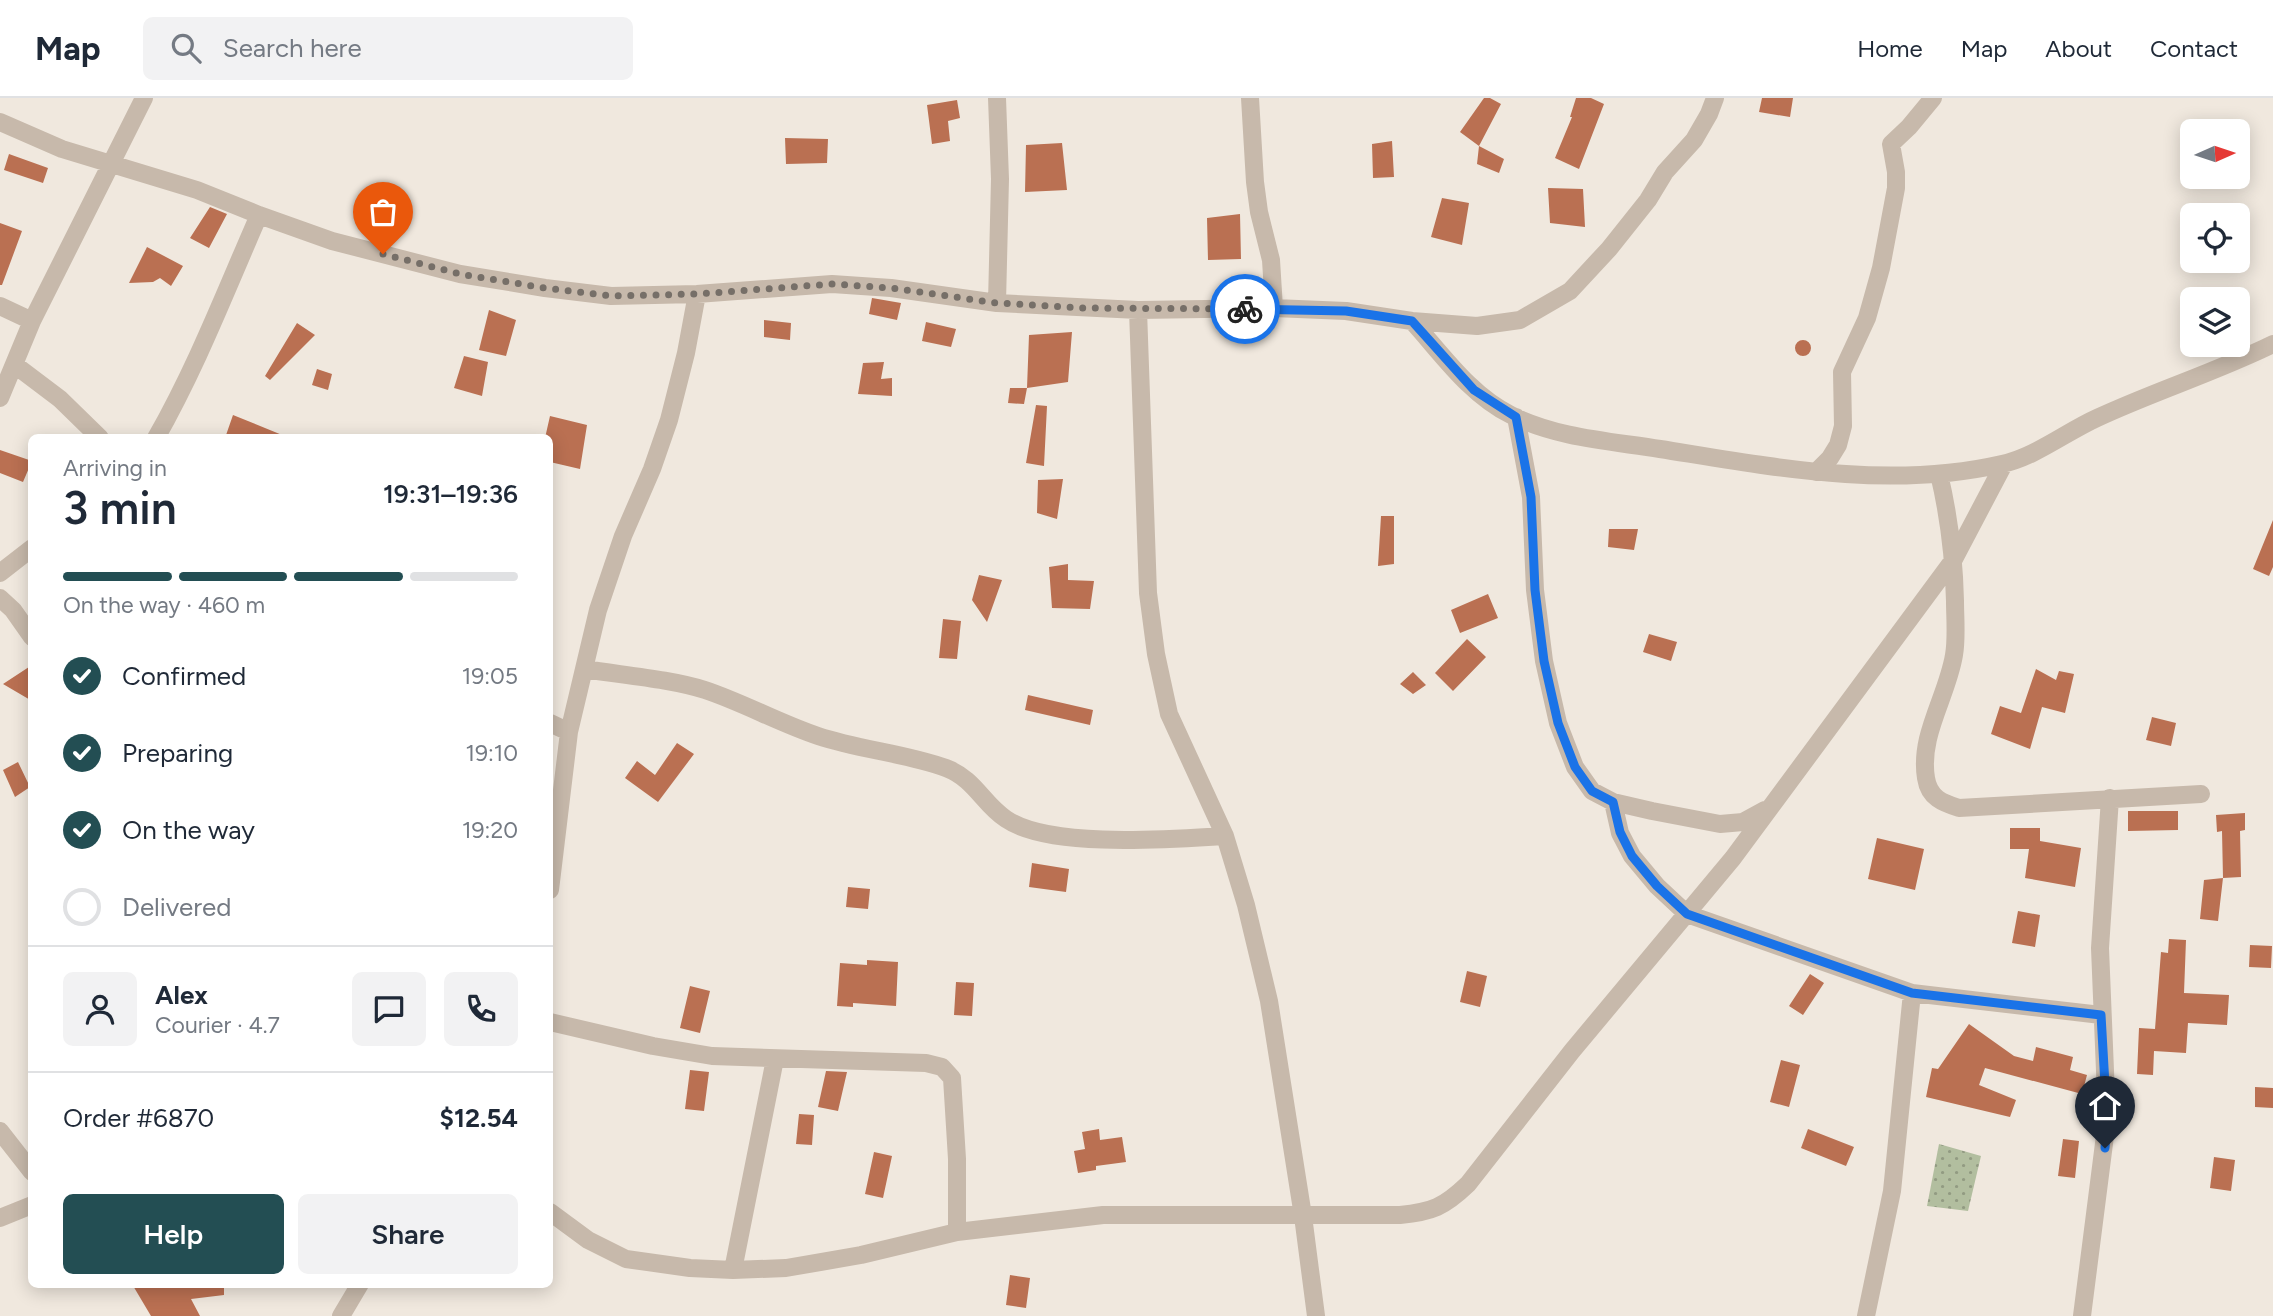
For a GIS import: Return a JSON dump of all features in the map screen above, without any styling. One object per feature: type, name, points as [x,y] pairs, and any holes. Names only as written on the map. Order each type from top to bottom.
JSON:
[{"type":"street","points":[[0,398],[32,321],[144,98]]},
{"type":"street","points":[[997,98],[1000,179],[997,303]]},
{"type":"street","points":[[1250,98],[1255,182],[1259,212],[1271,260],[1274,308]]},
{"type":"street","points":[[0,122],[62,149],[197,190],[332,241],[460,274],[545,288],[611,296],[697,294],[832,284],[891,288],[997,303],[1138,310],[1274,308],[1346,311],[1412,321],[1477,326],[1520,320],[1570,291],[1609,249],[1648,200],[1665,172],[1694,140],[1715,98]]},
{"type":"street","points":[[1816,472],[1830,458],[1838,444],[1843,426],[1842,372],[1867,318],[1881,268],[1896,188],[1891,144],[1933,98]]},
{"type":"street","points":[[158,434],[206,340],[258,215]]},
{"type":"street","points":[[553,865],[569,732],[598,610],[623,536],[652,469],[669,420],[697,294]]},
{"type":"street","points":[[0,306],[32,321]]},
{"type":"street","points":[[1138,310],[1148,593],[1156,654],[1169,714],[1225,836],[1269,1002],[1316,1316]]},
{"type":"street","points":[[1412,321],[1474,390],[1516,417],[1555,432],[1816,472],[1892,477],[1939,474],[2004,464],[2096,418],[2273,344]]},
{"type":"street","points":[[15,365],[60,399],[96,434]]},
{"type":"street","points":[[1516,417],[1531,497],[1535,590],[1544,661],[1558,723],[1575,767],[1592,791],[1613,802],[1695,821],[1720,824],[1743,822],[1768,809]]},
{"type":"street","points":[[553,1214],[588,1240],[626,1259],[690,1268],[733,1270],[798,1266],[860,1255],[957,1231],[1103,1215],[1400,1215],[1424,1212],[1450,1202],[1468,1184],[1572,1051],[1687,914],[1768,809],[1954,559],[2004,464]]},
{"type":"street","points":[[1939,474],[1947,505],[1954,559],[1955,652],[1924,754],[1926,782],[1939,802],[1959,808],[2201,794]]},
{"type":"street","points":[[0,573],[28,551]]},
{"type":"street","points":[[0,598],[13,610],[28,631]]},
{"type":"street","points":[[585,669],[702,689],[818,736],[936,764],[957,772],[974,785],[1004,818],[1026,829],[1074,838],[1154,840],[1225,836]]},
{"type":"street","points":[[553,724],[569,732]]},
{"type":"street","points":[[2082,1316],[2107,1120],[2100,948],[2110,798]]},
{"type":"street","points":[[1613,802],[1620,832],[1632,856],[1657,886],[1687,914],[1912,993],[2101,1015]]},
{"type":"street","points":[[1866,1316],[1892,1191],[1912,993]]},
{"type":"street","points":[[553,1023],[653,1046],[712,1056],[926,1063],[942,1068],[952,1079],[955,1102],[957,1231]]},
{"type":"street","points":[[733,1270],[775,1059]]},
{"type":"street","points":[[0,1131],[28,1167]]},
{"type":"street","points":[[0,1217],[28,1206]]},
{"type":"street","points":[[341,1316],[358,1288]]},
{"type":"green space","points":[[1939,1144],[1981,1156],[1968,1211],[1927,1206]]},
{"type":"building","points":[[1484,98],[1501,104],[1479,146],[1460,132]]},
{"type":"building","points":[[1576,98],[1591,98],[1604,104],[1579,169],[1555,158],[1572,117]]},
{"type":"building","points":[[1762,98],[1793,98],[1790,117],[1759,112]]},
{"type":"building","points":[[957,100],[960,118],[948,121],[950,141],[932,144],[927,105]]},
{"type":"building","points":[[785,138],[828,139],[827,163],[786,164]]},
{"type":"building","points":[[1392,141],[1394,177],[1373,178],[1372,144]]},
{"type":"building","points":[[1062,143],[1067,190],[1025,192],[1026,145]]},
{"type":"building","points":[[1479,146],[1504,159],[1499,173],[1477,164]]},
{"type":"building","points":[[9,154],[48,168],[43,183],[4,170]]},
{"type":"building","points":[[1548,188],[1583,189],[1585,227],[1550,223]]},
{"type":"building","points":[[1442,198],[1469,203],[1462,245],[1431,237]]},
{"type":"building","points":[[210,207],[227,214],[209,248],[190,238]]},
{"type":"building","points":[[1240,214],[1241,259],[1208,260],[1207,218]]},
{"type":"building","points":[[0,223],[22,231],[2,285],[0,285]]},
{"type":"building","points":[[147,247],[183,266],[171,286],[160,278],[153,282],[129,283]]},
{"type":"building","points":[[872,298],[901,303],[897,320],[869,314]]},
{"type":"building","points":[[489,310],[516,320],[506,356],[479,350]]},
{"type":"building","points":[[764,320],[791,323],[790,340],[764,337]]},
{"type":"building","points":[[926,322],[956,329],[951,347],[922,341]]},
{"type":"building","points":[[297,323],[315,335],[270,380],[265,376]]},
{"type":"building","points":[[1072,332],[1068,382],[1027,388],[1029,335]]},
{"type":"building","points":[[1800,340],[1806,340],[1811,348],[1809,354],[1800,356],[1795,351],[1795,345]]},
{"type":"building","points":[[464,356],[488,362],[482,396],[454,388]]},
{"type":"building","points":[[884,362],[881,379],[892,378],[892,396],[858,394],[863,363]]},
{"type":"building","points":[[317,369],[332,374],[328,390],[312,385]]},
{"type":"building","points":[[1010,388],[1027,388],[1024,404],[1008,403]]},
{"type":"building","points":[[1036,405],[1047,406],[1044,466],[1026,463]]},
{"type":"building","points":[[233,415],[280,434],[226,434]]},
{"type":"building","points":[[550,416],[587,425],[580,469],[553,463],[553,434],[546,434]]},
{"type":"building","points":[[0,450],[28,460],[28,470],[23,482],[0,473]]},
{"type":"building","points":[[1063,479],[1057,519],[1037,513],[1038,480]]},
{"type":"building","points":[[1381,516],[1394,516],[1394,564],[1378,566]]},
{"type":"building","points":[[2273,520],[2273,567],[2269,576],[2253,569]]},
{"type":"building","points":[[1609,529],[1638,529],[1634,550],[1608,547]]},
{"type":"building","points":[[1068,564],[1068,580],[1094,581],[1090,609],[1052,608],[1049,567]]},
{"type":"building","points":[[979,575],[1002,580],[987,622],[972,600]]},
{"type":"building","points":[[1488,594],[1498,618],[1460,633],[1451,610]]},
{"type":"building","points":[[943,619],[961,621],[957,659],[939,658]]},
{"type":"building","points":[[1649,634],[1677,642],[1671,661],[1643,652]]},
{"type":"building","points":[[1467,639],[1486,657],[1453,691],[1435,673]]},
{"type":"building","points":[[28,668],[28,699],[3,684]]},
{"type":"building","points":[[2036,669],[2056,680],[2059,671],[2074,674],[2065,713],[2042,707],[2030,749],[1991,734],[2000,706],[2021,713]]},
{"type":"building","points":[[1413,672],[1426,685],[1413,694],[1400,684]]},
{"type":"building","points":[[1028,695],[1093,710],[1090,725],[1025,710]]},
{"type":"building","points":[[2152,717],[2176,723],[2171,746],[2146,740]]},
{"type":"building","points":[[677,743],[694,754],[658,802],[625,778],[637,761],[655,775]]},
{"type":"building","points":[[18,762],[28,788],[15,797],[3,770]]},
{"type":"building","points":[[2128,811],[2178,811],[2178,830],[2128,831]]},
{"type":"building","points":[[2245,813],[2245,830],[2240,831],[2241,877],[2223,878],[2222,831],[2217,832],[2216,815]]},
{"type":"building","points":[[2010,828],[2040,828],[2040,841],[2081,848],[2075,887],[2025,878],[2029,849],[2010,849]]},
{"type":"building","points":[[1877,838],[1924,849],[1915,890],[1868,879]]},
{"type":"building","points":[[1032,863],[1069,869],[1066,892],[1029,887]]},
{"type":"building","points":[[2223,878],[2218,921],[2200,919],[2204,880]]},
{"type":"building","points":[[848,887],[870,889],[868,909],[846,907]]},
{"type":"building","points":[[2018,911],[2040,915],[2035,947],[2012,943]]},
{"type":"building","points":[[2169,939],[2186,940],[2184,993],[2229,995],[2227,1025],[2188,1023],[2186,1053],[2154,1051],[2153,1075],[2137,1074],[2139,1028],[2155,1029],[2161,952],[2168,953]]},
{"type":"building","points":[[2250,945],[2272,946],[2271,968],[2249,967]]},
{"type":"building","points":[[867,960],[898,962],[896,1006],[853,1003],[853,1007],[837,1006],[840,963],[867,965]]},
{"type":"building","points":[[1467,971],[1487,976],[1480,1007],[1460,1002]]},
{"type":"building","points":[[1810,974],[1824,983],[1803,1015],[1789,1006]]},
{"type":"building","points":[[956,982],[974,983],[972,1016],[954,1015]]},
{"type":"building","points":[[690,986],[710,991],[700,1033],[680,1028]]},
{"type":"building","points":[[1969,1024],[2014,1056],[2033,1061],[2036,1047],[2073,1057],[2070,1070],[2087,1075],[2082,1094],[1985,1068],[1979,1085],[2016,1100],[2010,1117],[1926,1097],[1932,1068],[1938,1069]]},
{"type":"building","points":[[1781,1060],[1800,1065],[1789,1107],[1770,1102]]},
{"type":"building","points":[[690,1070],[709,1072],[704,1111],[685,1109]]},
{"type":"building","points":[[826,1071],[847,1072],[838,1111],[818,1107]]},
{"type":"building","points":[[2255,1087],[2273,1088],[2273,1108],[2255,1107]]},
{"type":"building","points":[[799,1114],[814,1115],[812,1145],[796,1144]]},
{"type":"building","points":[[1099,1129],[1100,1140],[1122,1137],[1126,1162],[1096,1166],[1096,1170],[1078,1173],[1074,1151],[1085,1149],[1082,1132]]},
{"type":"building","points":[[1808,1129],[1854,1147],[1846,1166],[1801,1148]]},
{"type":"building","points":[[2063,1139],[2079,1141],[2075,1178],[2058,1176]]},
{"type":"building","points":[[874,1152],[892,1156],[883,1198],[865,1194]]},
{"type":"building","points":[[2214,1157],[2235,1160],[2231,1191],[2210,1188]]},
{"type":"building","points":[[1010,1275],[1030,1278],[1026,1308],[1006,1305]]},
{"type":"building","points":[[134,1288],[224,1288],[224,1295],[191,1299],[200,1316],[151,1316]]},
{"type":"way so far","points":[[383,254],[460,274],[611,296],[697,294],[832,284],[891,288],[997,303],[1138,310],[1245,309]]},
{"type":"route","points":[[1245,309],[1346,311],[1412,321],[1474,390],[1516,417],[1531,497],[1535,590],[1544,661],[1558,723],[1575,767],[1592,791],[1613,802],[1620,832],[1632,856],[1657,886],[1687,914],[1912,993],[2101,1015],[2107,1120],[2105,1148]]}]
